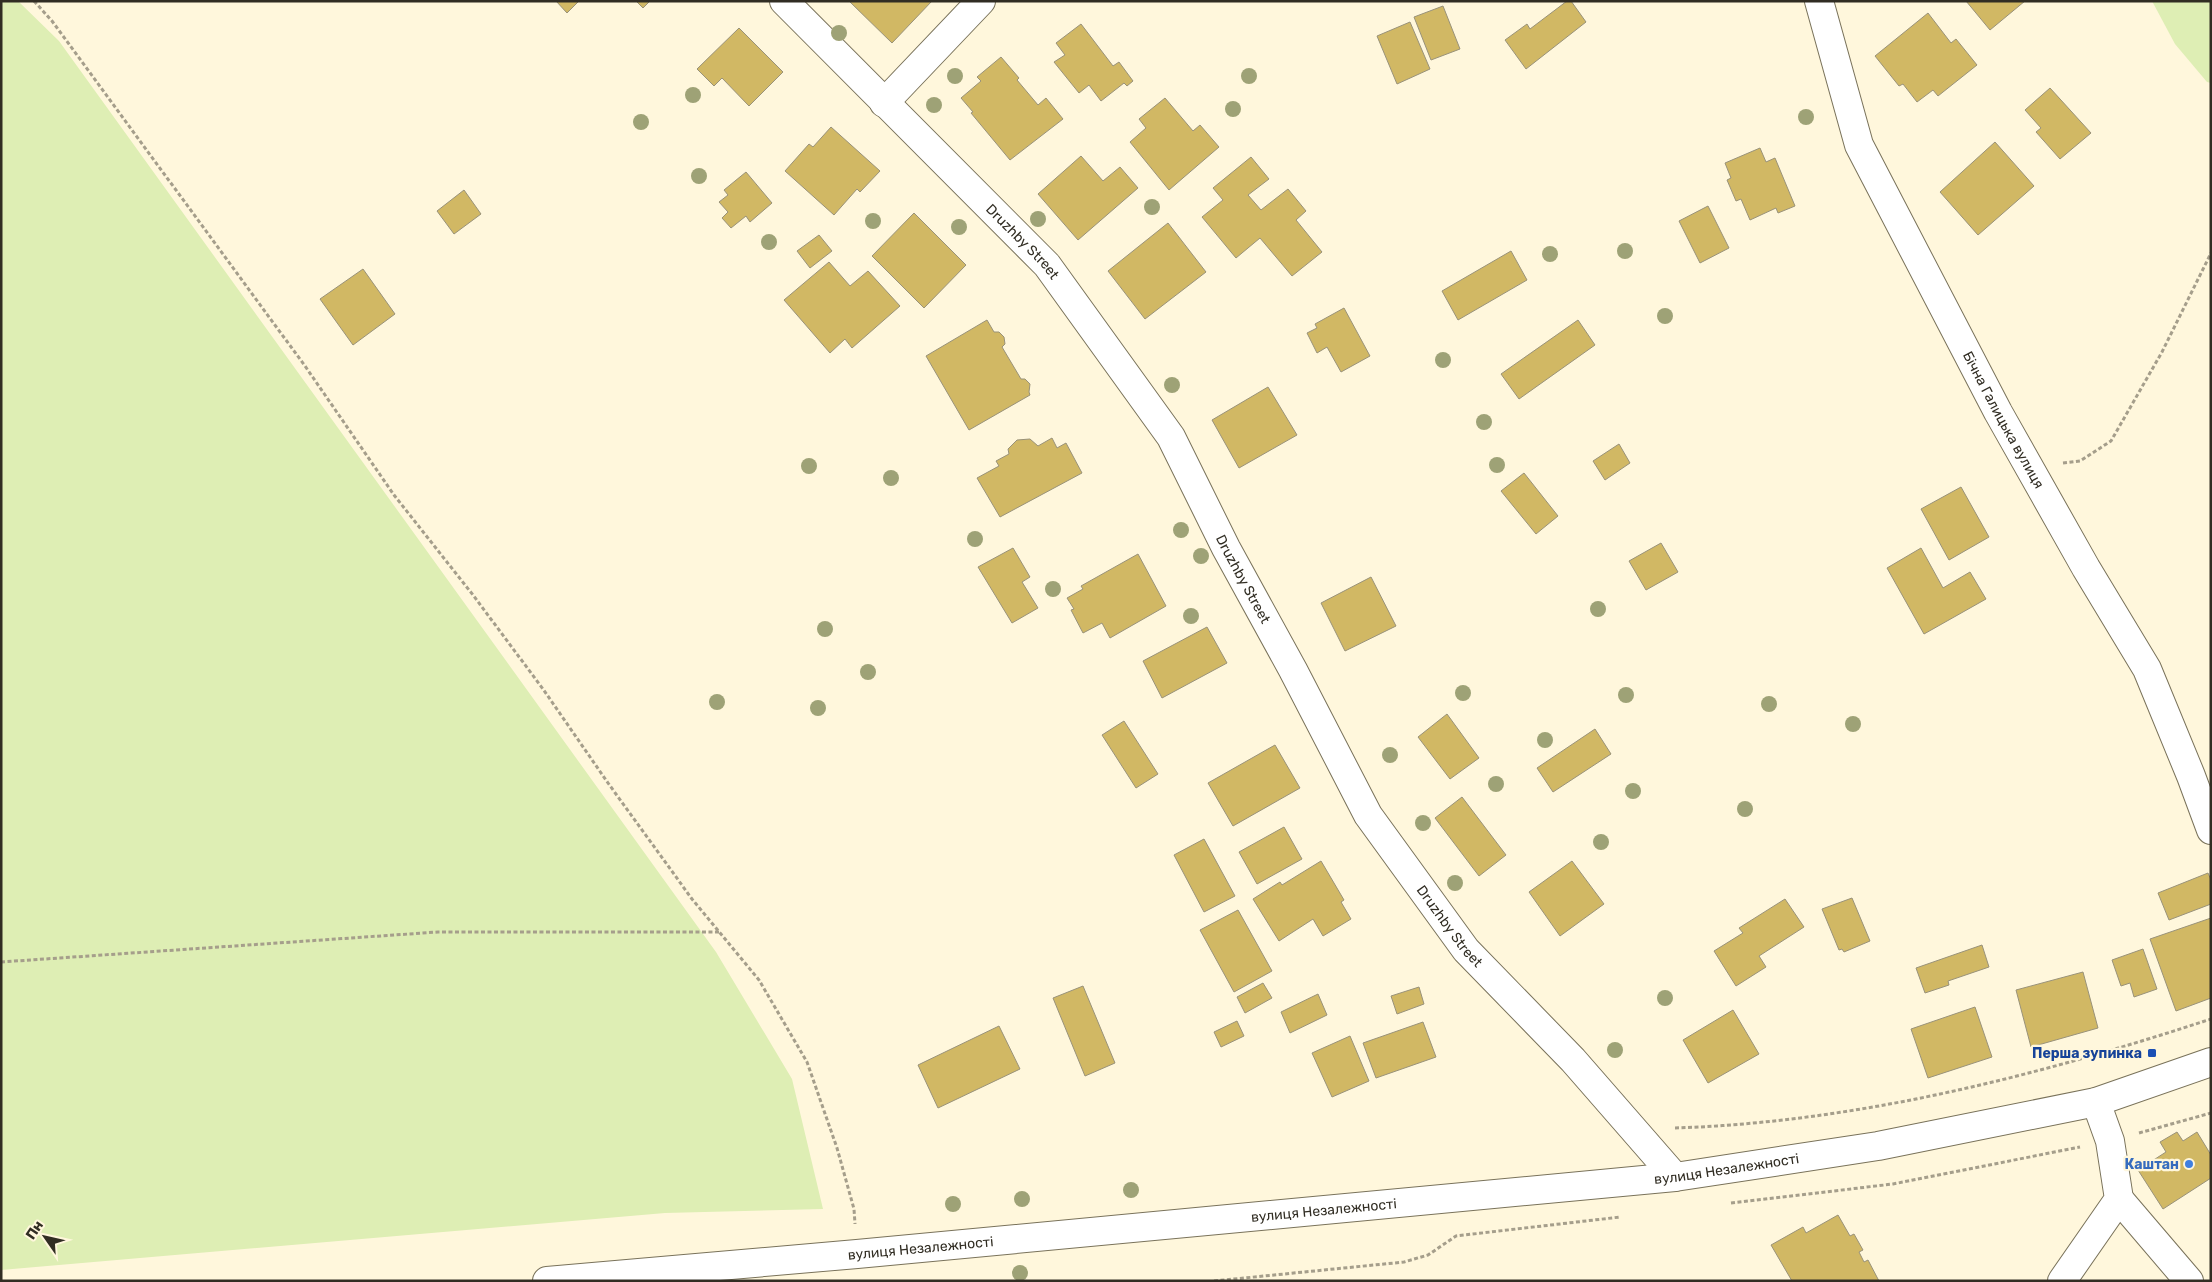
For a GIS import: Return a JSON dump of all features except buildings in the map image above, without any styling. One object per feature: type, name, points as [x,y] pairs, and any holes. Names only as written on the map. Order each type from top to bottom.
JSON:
[{"type":"street","name":"Druzhby Street","points":[[784,1],[1053,273],[1171,437],[1226,548],[1293,670],[1368,815],[1466,950],[1573,1060],[1675,1177]]},
{"type":"street","points":[[884,103],[981,1]]},
{"type":"street","name":"Бічна Галицька вулиця","points":[[1819,1],[1859,145],[2029,467],[2086,568],[2147,669],[2211,830]]},
{"type":"street","name":"вулиця Незалежності","points":[[547,1281],[857,1254],[1675,1177],[1878,1146],[2096,1102],[2211,1062]]},
{"type":"street","points":[[2096,1102],[2110,1141],[2119,1199],[2189,1281]]},
{"type":"street","points":[[2062,1281],[2119,1199]]},
{"type":"path","points":[[34,1],[52,21],[149,151],[305,366],[394,496],[473,595],[543,689],[686,891],[759,980],[806,1062],[837,1148],[854,1209],[857,1254]]},
{"type":"path","points":[[2029,467],[2080,461],[2111,441],[2162,352],[2211,253]]},
{"type":"path","points":[[1,962],[438,932],[719,932]]},
{"type":"path","points":[[1634,1130],[1725,1127],[1812,1118],[1926,1098],[2023,1076],[2211,1019]]},
{"type":"green space","points":[[1,1],[18,1],[59,41],[716,952],[792,1079],[823,1209],[665,1213],[1,1270]]},
{"type":"green space","points":[[2152,1],[2211,1],[2211,83],[2207,82],[2175,44]]},
{"type":"place","name":"Перша зупинка","points":[[2152,1053]]},
{"type":"place","name":"Каштан","points":[[2189,1164]]}]
